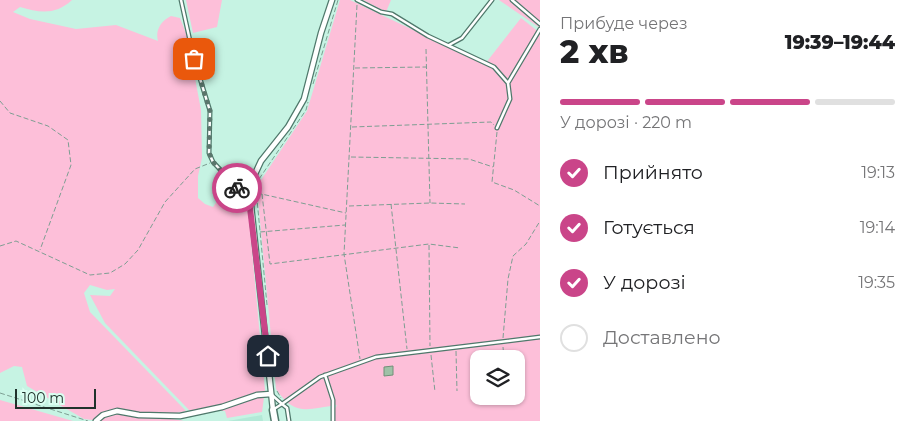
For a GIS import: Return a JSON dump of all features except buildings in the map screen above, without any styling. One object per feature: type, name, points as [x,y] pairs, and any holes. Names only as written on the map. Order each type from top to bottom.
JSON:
[{"type":"street","points":[[275,421],[249,187],[262,161],[288,127],[304,99],[321,33],[332,0]]},
{"type":"street","points":[[96,421],[103,415],[116,411],[139,415],[180,416],[222,408],[257,395],[271,394]]},
{"type":"street","points":[[139,415],[140,421]]},
{"type":"lane","points":[[181,0],[194,59],[210,111],[209,153],[213,162],[249,200]]},
{"type":"lane","points":[[357,0],[381,12],[392,14],[428,36],[494,67],[508,83],[510,99],[497,128]]},
{"type":"lane","points":[[449,45],[462,38],[492,0]]},
{"type":"lane","points":[[512,0],[540,24]]},
{"type":"lane","points":[[508,83],[540,29]]},
{"type":"lane","points":[[273,410],[325,375],[376,356],[540,337]]},
{"type":"lane","points":[[325,375],[333,400],[333,421]]},
{"type":"lane","points":[[271,394],[284,403],[287,408],[289,421]]},
{"type":"path","points":[[311,92],[338,0]]},
{"type":"path","points":[[357,0],[348,206],[344,254],[360,362]]},
{"type":"path","points":[[426,49],[430,203]]},
{"type":"path","points":[[354,68],[427,67]]},
{"type":"path","points":[[0,101],[10,112],[48,126],[68,140],[71,164],[40,250]]},
{"type":"path","points":[[268,310],[256,193],[257,182],[306,110],[309,101]]},
{"type":"path","points":[[351,127],[429,122],[491,122],[497,128],[492,182],[514,190],[540,206]]},
{"type":"path","points":[[350,157],[469,159],[494,168]]},
{"type":"path","points":[[0,246],[16,241],[40,250],[90,275],[110,273],[125,264],[138,250],[165,202],[195,169],[213,162]]},
{"type":"path","points":[[256,193],[347,213]]},
{"type":"path","points":[[262,194],[270,264],[429,244],[460,248]]},
{"type":"path","points":[[348,206],[430,203],[465,204]]},
{"type":"path","points":[[392,204],[408,353]]},
{"type":"path","points":[[503,350],[502,340],[508,279],[513,256],[526,244],[540,221]]},
{"type":"path","points":[[260,232],[346,225]]},
{"type":"path","points":[[429,244],[430,350],[435,392]]},
{"type":"path","points":[[456,348],[457,391]]},
{"type":"path","points":[[275,389],[284,403]]},
{"type":"path","points":[[0,393],[88,421]]},
{"type":"shaded area","points":[[0,0],[72,0],[54,10],[34,11],[20,7],[13,12],[30,19],[76,29],[116,25],[158,41],[157,33],[164,20],[171,16],[180,18],[187,36],[201,110],[202,158],[198,176],[198,198],[205,204],[213,207],[220,197],[246,188],[265,390],[262,412],[227,418],[225,411],[189,410],[105,323],[90,295],[110,296],[115,289],[107,290],[90,285],[84,293],[90,312],[186,411],[171,414],[145,414],[184,421],[102,421],[84,419],[27,386],[22,367],[14,366],[0,373]]},
{"type":"shaded area","points":[[186,0],[222,0],[217,27],[193,33]]},
{"type":"shaded area","points":[[340,0],[350,0],[485,64],[521,18],[540,33],[540,421],[334,421],[334,410],[337,405],[302,409],[289,404],[276,389],[257,189],[259,183],[307,111]]},
{"type":"shaded area","points":[[363,0],[391,0],[386,12]]},
{"type":"shaded area","points":[[499,0],[540,0],[540,28]]},
{"type":"shaded area","points":[[0,400],[73,421],[0,421]]},
{"type":"shaded area","points":[[262,415],[263,421],[228,421]]},
{"type":"way so far","points":[[194,59],[211,117],[209,153],[213,162],[237,188]]},
{"type":"route","points":[[237,188],[249,200],[268,356]]}]
